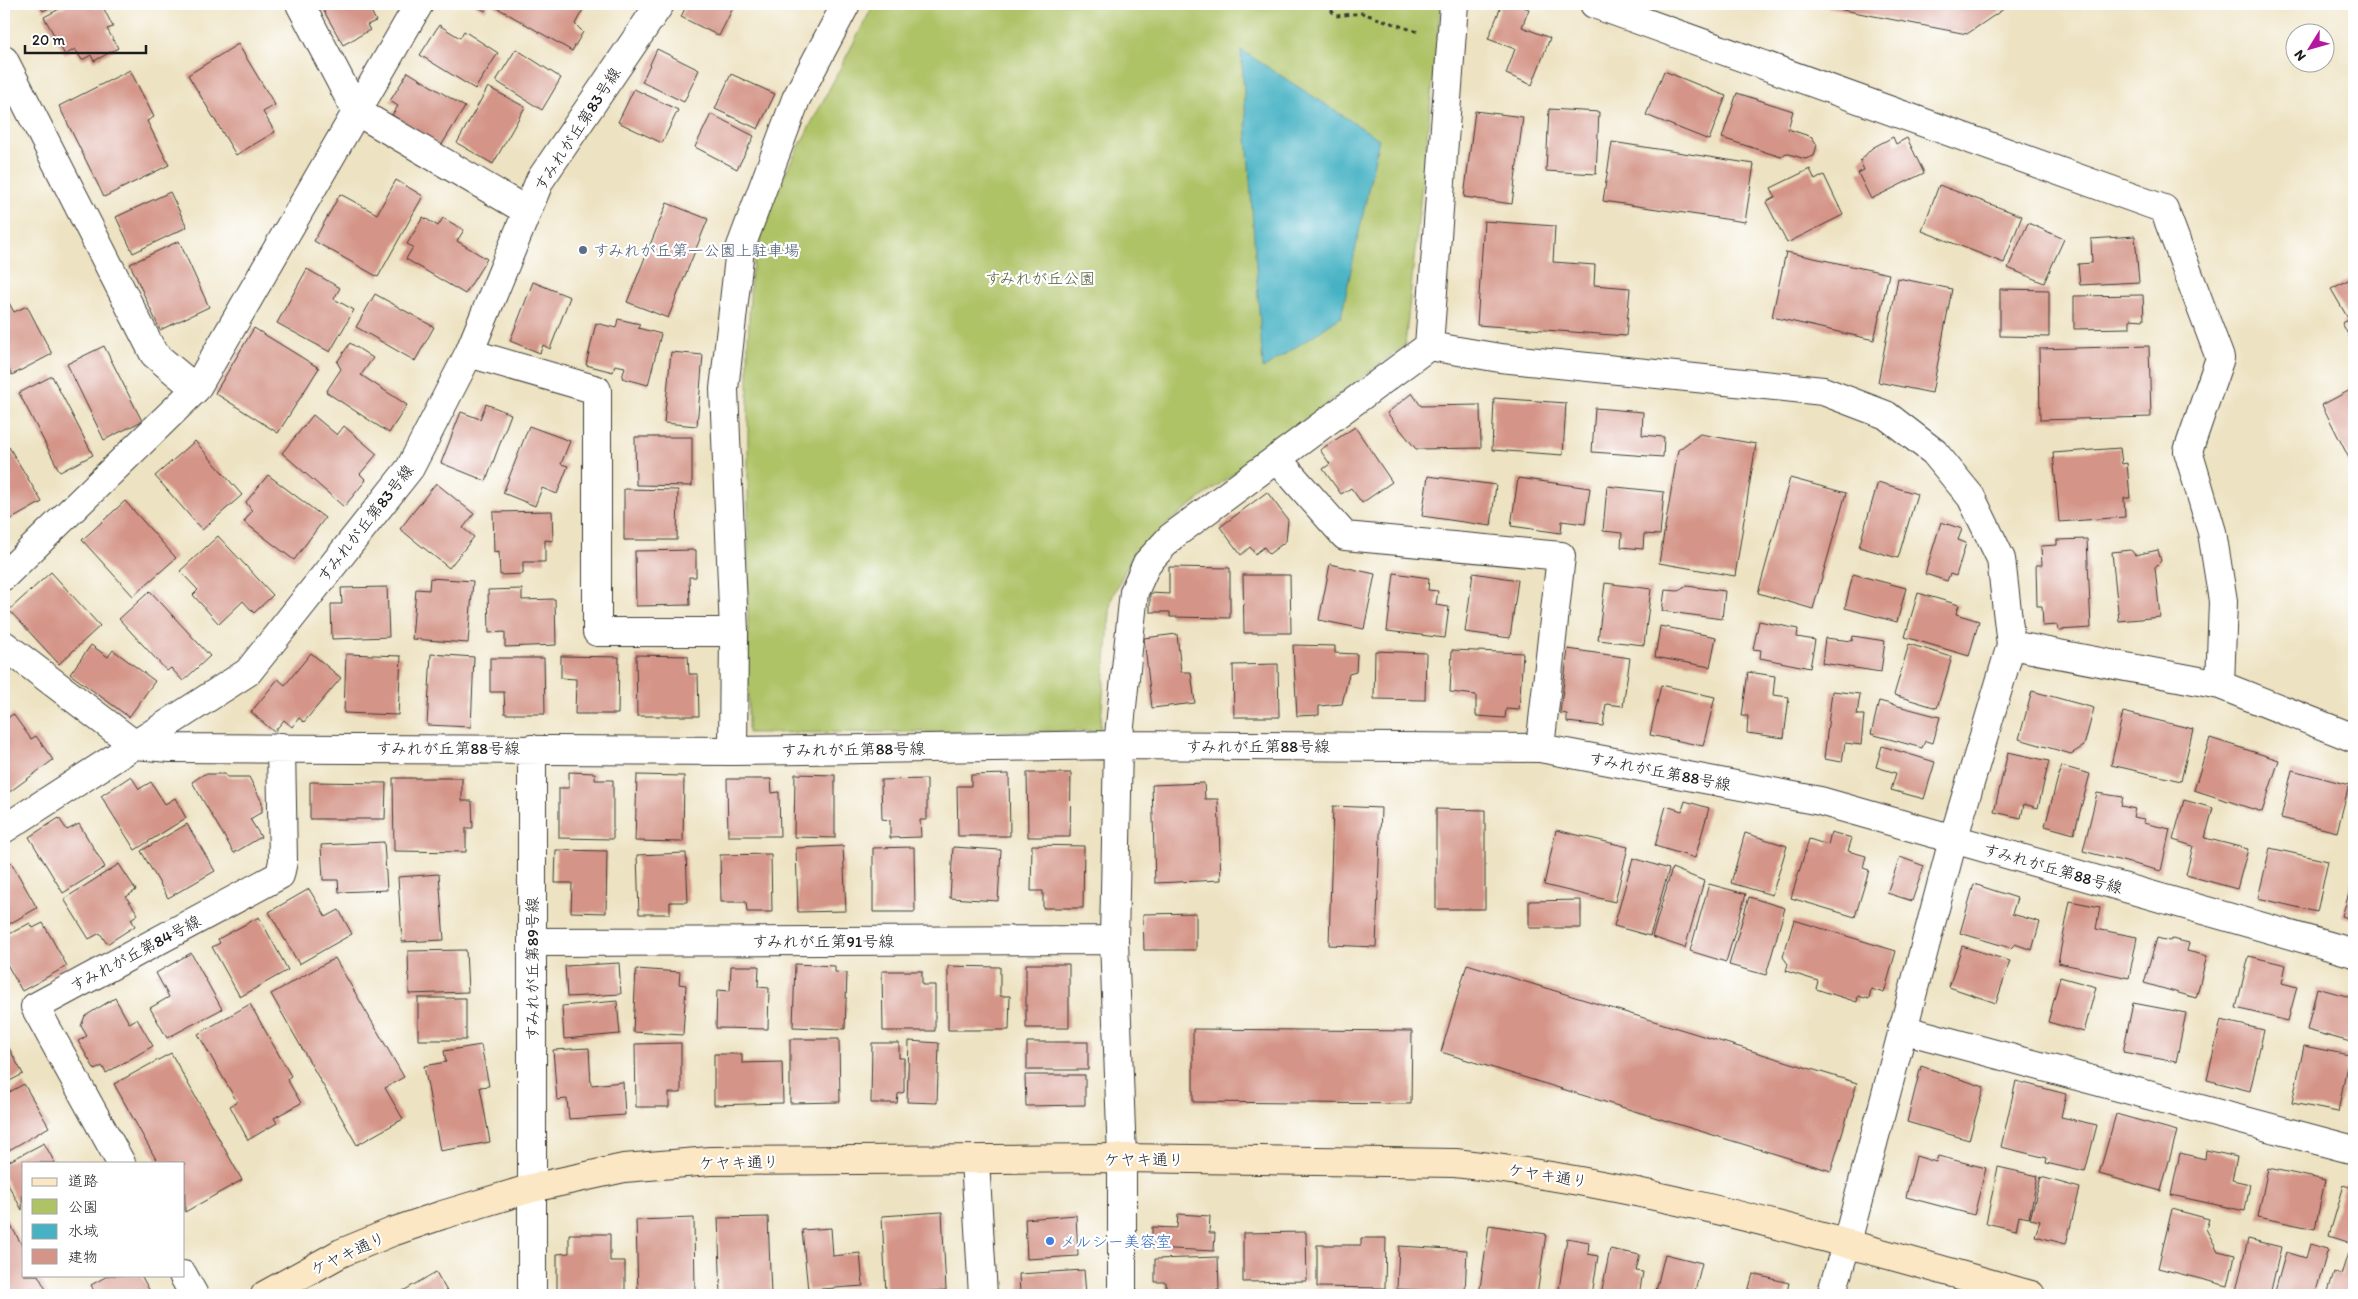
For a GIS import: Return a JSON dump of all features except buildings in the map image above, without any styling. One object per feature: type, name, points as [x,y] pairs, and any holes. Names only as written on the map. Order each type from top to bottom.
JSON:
[{"type":"street","points":[[300,4],[356,111],[527,211]]},
{"type":"street","points":[[4,576],[196,389],[419,4]]},
{"type":"street","name":"すみれが丘第83号線","points":[[4,829],[248,672],[410,468],[470,353],[540,180],[660,4]]},
{"type":"street","points":[[733,751],[734,632],[724,389],[740,249],[796,98],[846,4]]},
{"type":"street","points":[[1429,346],[1454,4]]},
{"type":"street","points":[[1594,4],[2164,209],[2220,358],[2188,451],[2212,532],[2223,601],[2220,685]]},
{"type":"street","points":[[4,60],[154,354],[196,389]]},
{"type":"street","points":[[1122,1295],[1122,1158],[1114,940],[1118,745],[1134,592],[1147,563],[1171,537],[1429,346],[1500,358],[1823,391],[1886,415],[1934,452],[1971,497],[2001,559],[2011,645],[1953,840],[1847,1242],[1831,1295]]},
{"type":"street","points":[[470,353],[597,390],[597,632],[734,632]]},
{"type":"street","points":[[1277,459],[1344,536],[1561,556],[1540,748]]},
{"type":"street","points":[[4,645],[135,745]]},
{"type":"street","points":[[2011,645],[2220,685],[2354,738]]},
{"type":"street","name":"すみれが丘第88号線","points":[[135,745],[170,748],[281,747],[733,751],[1118,745],[1540,748],[1820,801],[2354,953]]},
{"type":"street","name":"すみれが丘第84号線","points":[[120,1162],[35,1006],[280,875],[284,861],[281,747]]},
{"type":"street","name":"すみれが丘第89号線","points":[[532,749],[532,1295]]},
{"type":"street","name":"すみれが丘第91号線","points":[[532,942],[1114,940]]},
{"type":"street","points":[[1902,1029],[2354,1150]]},
{"type":"street","name":"ケヤキ通り","points":[[265,1295],[342,1252],[442,1215],[532,1188],[624,1168],[710,1161],[975,1161],[1122,1158],[1455,1162],[1509,1168],[1625,1188],[1847,1242],[2031,1295]]},
{"type":"street","points":[[975,1161],[983,1295]]},
{"type":"street","points":[[184,1276],[194,1295]]},
{"type":"path","points":[[1326,4],[1336,16],[1362,12],[1451,44]]},
{"type":"green space","name":"すみれが丘公園","points":[[874,4],[1441,4],[1405,345],[1173,519],[1132,556],[1111,600],[1100,731],[748,733],[748,343],[751,274],[773,196]]},
{"type":"water","points":[[1241,50],[1379,139],[1341,317],[1263,369]]},
{"type":"place","name":"すみれが丘第一公園上駐車場","points":[[583,250]]},
{"type":"place","name":"メルシー美容室","points":[[1050,1241]]}]
